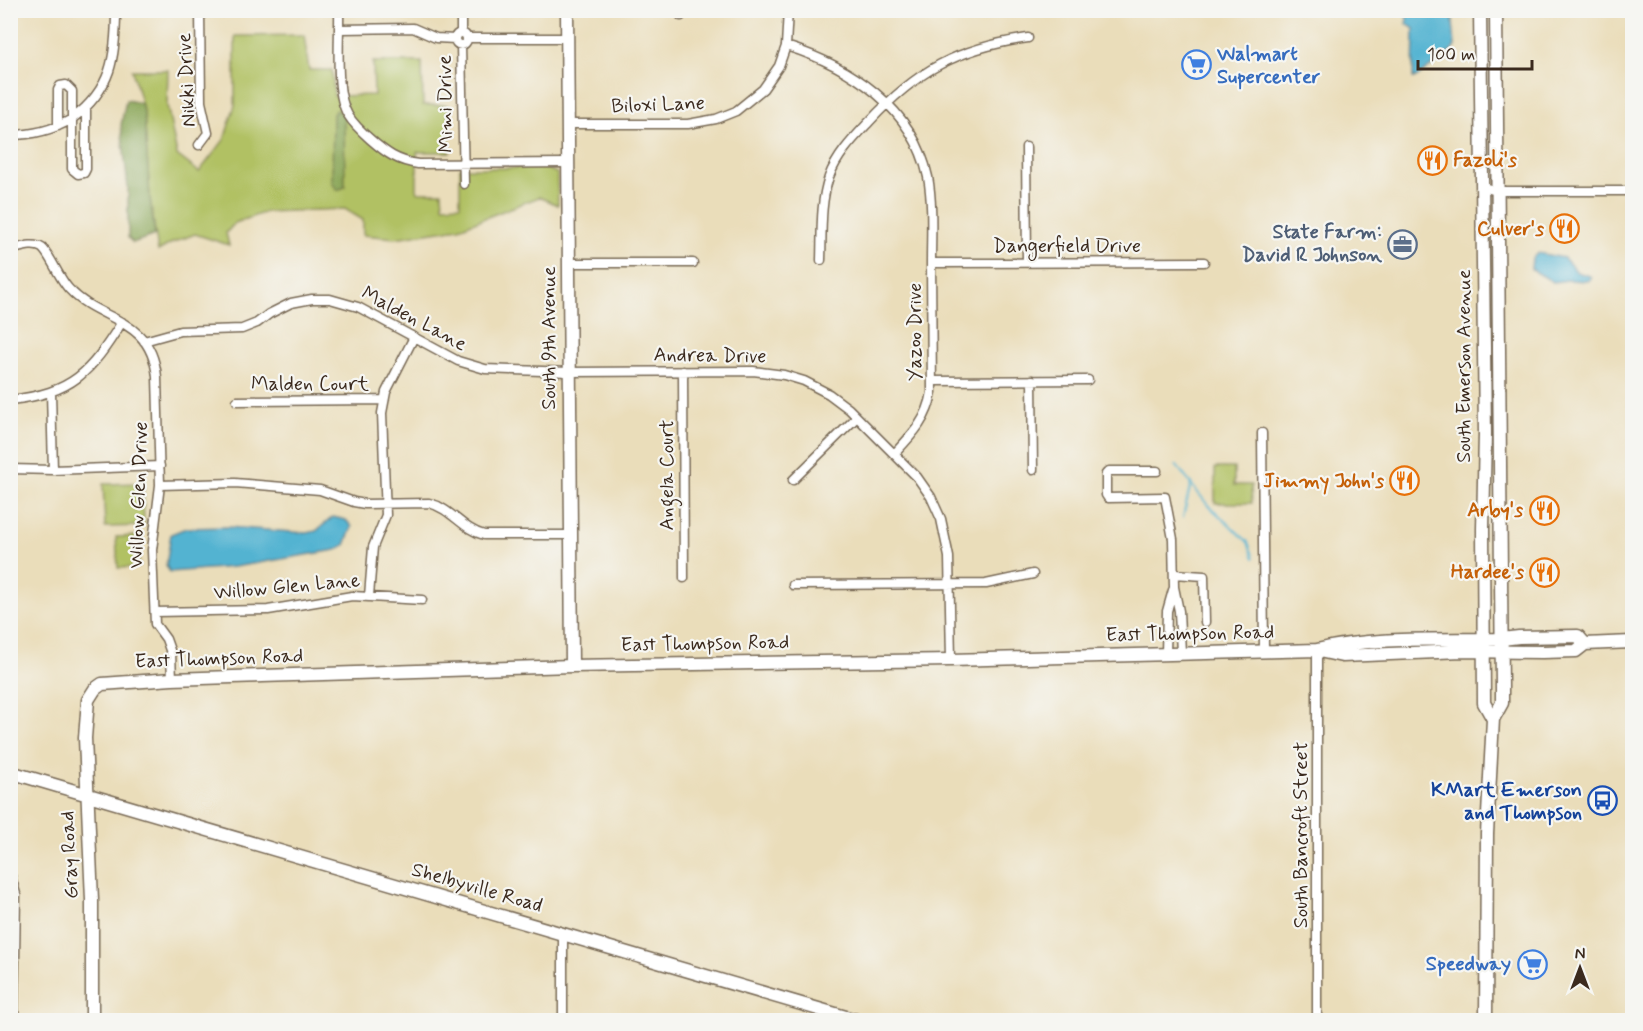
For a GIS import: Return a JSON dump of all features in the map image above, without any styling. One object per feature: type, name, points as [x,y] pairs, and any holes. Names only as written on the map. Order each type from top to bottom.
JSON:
[{"type":"main road","name":"South 9th Avenue","points":[[567,10],[572,666]]},
{"type":"main road","name":"South Emerson Avenue","points":[[1480,10],[1485,433],[1484,703],[1493,719]]},
{"type":"main road","name":"South Emerson Avenue","points":[[1486,1020],[1487,834],[1493,719],[1502,703],[1496,10]]},
{"type":"main road","name":"East Thompson Road","points":[[95,689],[102,684],[114,682],[172,678],[572,666],[951,660],[1317,650],[1342,656],[1484,645],[1576,651],[1586,644],[1632,642]]},
{"type":"main road","name":"Gray Road","points":[[92,1020],[92,900],[85,738],[88,700],[95,689]]},
{"type":"main road","points":[[10,772],[86,794]]},
{"type":"main road","name":"Shelbyville Road","points":[[86,794],[856,1020]]},
{"type":"street","points":[[10,135],[39,133],[58,126],[72,119],[86,107],[102,88],[113,62],[116,43],[116,10]]},
{"type":"street","name":"Nikki Drive","points":[[199,145],[208,133],[201,102],[200,10]]},
{"type":"street","points":[[339,10],[341,94],[344,108],[353,123],[392,157],[418,164],[463,164]]},
{"type":"street","name":"Mimi Drive","points":[[461,10],[464,184]]},
{"type":"street","name":"Biloxi Lane","points":[[567,124],[688,124],[716,119],[744,105],[763,89],[776,72],[786,46],[788,10]]},
{"type":"street","points":[[340,29],[413,28],[436,38],[461,39]]},
{"type":"street","name":"Mimi Drive","points":[[461,39],[567,38]]},
{"type":"street","points":[[821,260],[824,200],[834,166],[854,137],[886,103],[910,82],[943,62],[977,48],[1028,38]]},
{"type":"street","name":"Yazoo Drive","points":[[786,46],[820,57],[851,74],[886,103],[911,133],[924,161],[930,200],[931,400],[924,420],[894,454]]},
{"type":"street","points":[[58,126],[58,90],[62,84],[72,89],[72,169],[76,174],[81,174],[86,169],[86,107]]},
{"type":"street","points":[[1026,147],[1027,262]]},
{"type":"street","name":"Mimi Drive","points":[[463,164],[567,163]]},
{"type":"street","points":[[1482,187],[1498,191],[1632,191]]},
{"type":"street","name":"Willow Glen Drive","points":[[10,250],[32,245],[43,249],[73,294],[122,322],[144,341],[154,360],[157,373],[160,466],[152,550],[155,624],[166,639],[171,653],[172,678]]},
{"type":"street","name":"Dangerfield Drive","points":[[931,263],[1204,262]]},
{"type":"street","points":[[568,263],[693,263]]},
{"type":"street","name":"Malden Lane","points":[[144,341],[180,331],[242,329],[257,323],[285,305],[312,299],[341,301],[358,307],[475,368],[500,371],[569,372]]},
{"type":"street","points":[[10,400],[30,398],[51,392],[69,383],[100,357],[122,322]]},
{"type":"street","points":[[383,400],[414,337]]},
{"type":"street","name":"Angela Court","points":[[683,371],[684,578]]},
{"type":"street","name":"Andrea Drive","points":[[569,372],[753,371],[784,375],[804,381],[829,394],[857,417],[894,454]]},
{"type":"street","points":[[1032,380],[1033,470]]},
{"type":"street","points":[[932,381],[1088,380]]},
{"type":"street","points":[[51,392],[53,470]]},
{"type":"street","name":"Malden Court","points":[[237,401],[383,400]]},
{"type":"street","name":"Willow Glen Lane","points":[[369,596],[373,548],[386,519],[383,400]]},
{"type":"street","points":[[793,480],[857,417]]},
{"type":"street","points":[[1262,432],[1264,651]]},
{"type":"street","points":[[894,454],[917,477],[937,510],[946,536],[950,584],[951,660]]},
{"type":"street","points":[[10,469],[53,470],[160,466]]},
{"type":"street","points":[[1156,471],[1108,471],[1106,495],[1108,498],[1164,497],[1173,539],[1174,587],[1179,611],[1181,653]]},
{"type":"street","points":[[160,484],[235,483],[320,490],[354,502],[429,503],[449,511],[472,530],[484,535],[570,535]]},
{"type":"street","points":[[794,585],[986,584],[1033,574]]},
{"type":"street","points":[[1174,574],[1204,576],[1205,622]]},
{"type":"street","points":[[1166,654],[1167,611],[1174,587]]},
{"type":"street","name":"Willow Glen Lane","points":[[155,612],[261,610],[345,596],[422,600]]},
{"type":"street","name":"South Bancroft Street","points":[[1317,650],[1317,1020]]},
{"type":"street","points":[[10,873],[16,894],[12,992],[14,1020]]},
{"type":"street","points":[[563,934],[563,1020]]},
{"type":"green space","points":[[304,35],[309,70],[332,70],[334,96],[374,95],[373,62],[422,62],[423,105],[448,105],[450,152],[417,152],[417,192],[442,192],[443,206],[460,205],[460,168],[545,168],[557,173],[558,205],[539,197],[459,228],[395,238],[363,235],[363,220],[345,209],[266,212],[235,223],[226,233],[229,245],[195,234],[158,251],[150,198],[144,113],[132,70],[168,70],[167,105],[177,155],[199,172],[224,140],[235,105],[235,36]]},
{"type":"green space","points":[[126,100],[141,103],[144,113],[155,235],[133,243],[128,238],[128,188],[121,125]]},
{"type":"green space","points":[[336,110],[344,114],[345,187],[337,190],[332,182],[333,114]]},
{"type":"green space","points":[[1215,468],[1234,468],[1234,485],[1251,485],[1252,503],[1215,503]]},
{"type":"green space","points":[[143,483],[144,526],[105,527],[103,484]]},
{"type":"green space","points":[[138,536],[139,567],[118,568],[116,537]]},
{"type":"water","points":[[1452,10],[1455,46],[1452,51],[1437,59],[1433,65],[1413,78],[1414,29],[1407,24],[1408,19],[1403,11]]},
{"type":"water","points":[[1538,253],[1564,258],[1577,272],[1590,276],[1591,279],[1553,282],[1531,269],[1532,258]]},
{"type":"water","points":[[333,517],[346,520],[352,527],[345,545],[336,550],[234,567],[170,572],[166,566],[171,534],[186,528],[228,527],[306,533],[316,531]]},
{"type":"waterway","points":[[1176,465],[1207,504],[1248,542],[1254,558]]},
{"type":"waterway","points":[[1183,517],[1191,483]]},
{"type":"place","name":"Walmart Supercenter","points":[[1196,65]]},
{"type":"place","name":"Fazoli's","points":[[1432,160]]},
{"type":"place","name":"Culver's","points":[[1565,229]]},
{"type":"place","name":"State Farm: David R Johnson","points":[[1403,244]]},
{"type":"place","name":"Jimmy John's","points":[[1405,481]]},
{"type":"place","name":"Arby's","points":[[1544,510]]},
{"type":"place","name":"Hardee's","points":[[1545,572]]},
{"type":"place","name":"KMart Emerson and Thompson","points":[[1603,801]]},
{"type":"place","name":"Speedway","points":[[1532,964]]}]
